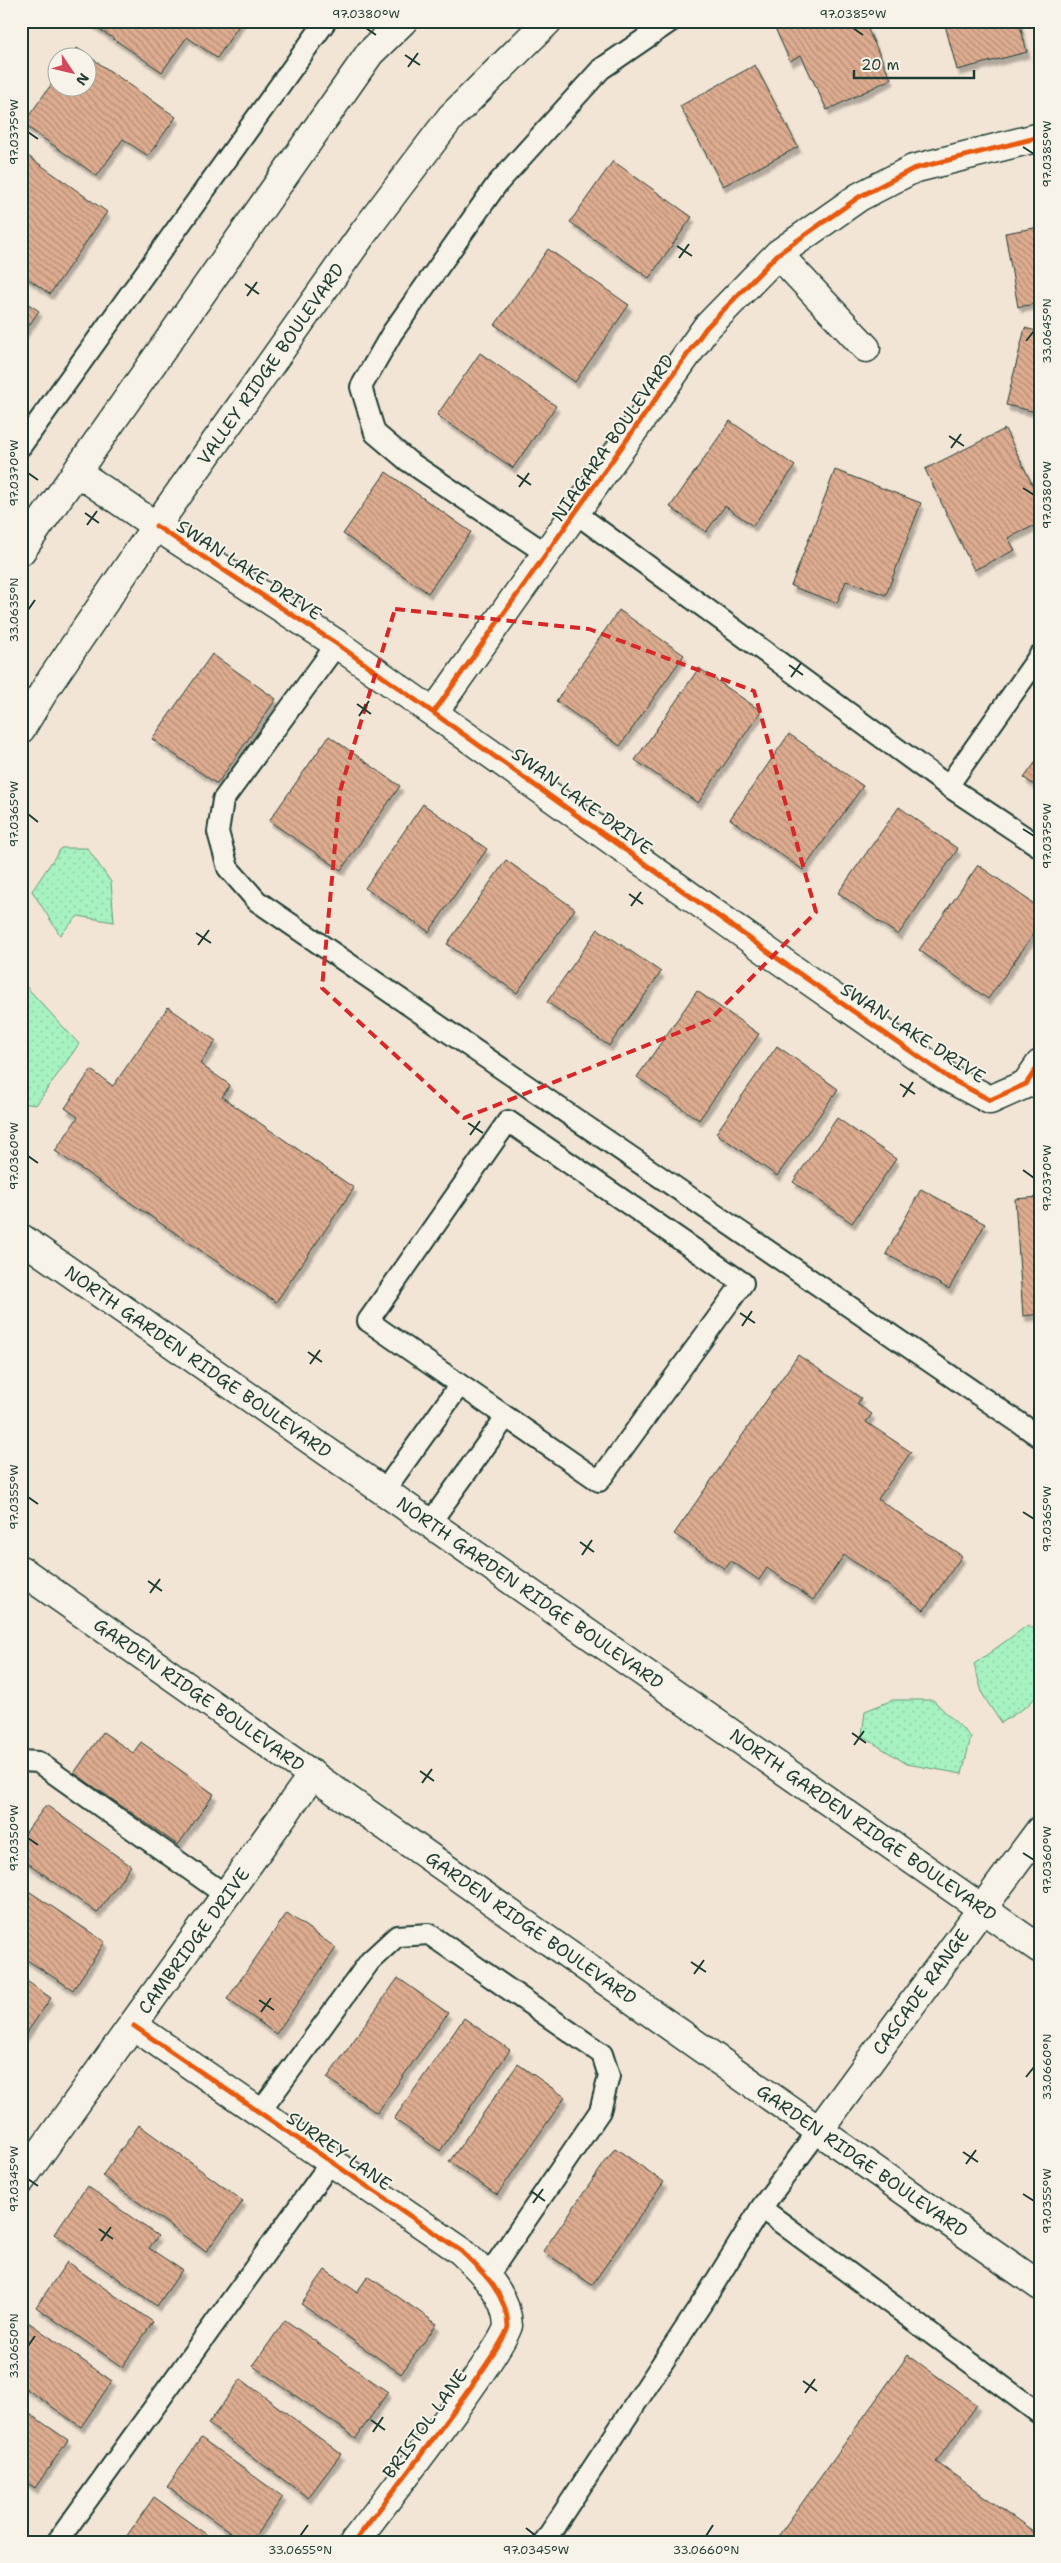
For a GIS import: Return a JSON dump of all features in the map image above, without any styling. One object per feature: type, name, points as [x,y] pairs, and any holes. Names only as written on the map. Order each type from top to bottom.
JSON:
[{"type":"main road","points":[[21,550],[370,53],[403,21]]},
{"type":"main road","name":"VALLEY RIDGE BOULEVARD","points":[[21,729],[49,683],[156,526],[364,232],[451,117],[548,21]]},
{"type":"main road","name":"NIAGARA BOULEVARD","points":[[434,712],[706,328],[778,254],[858,196],[913,169],[1040,136]]},
{"type":"main road","points":[[778,254],[866,348]]},
{"type":"main road","name":"SWAN LAKE DRIVE","points":[[77,472],[156,526],[338,644],[782,962],[949,1078],[990,1100],[1026,1084],[1040,1064]]},
{"type":"main road","name":"NORTH GARDEN RIDGE BOULEVARD","points":[[21,1238],[1040,1949]]},
{"type":"main road","name":"GARDEN RIDGE BOULEVARD","points":[[21,1570],[1040,2286]]},
{"type":"main road","name":"CAMBRIDGE DRIVE","points":[[21,2180],[134,2026],[313,1774]]},
{"type":"main road","name":"CASCADE RANGE","points":[[819,2130],[1040,1830]]},
{"type":"main road","name":"SURREY LANE","points":[[134,2026],[461,2251],[487,2277],[505,2307],[506,2317]]},
{"type":"main road","name":"BRISTOL LANE","points":[[354,2542],[472,2384],[508,2328],[506,2317]]},
{"type":"lane","points":[[21,446],[326,21]]},
{"type":"lane","points":[[547,554],[408,461],[375,433],[360,387],[392,334],[497,184],[601,69],[671,21]]},
{"type":"lane","points":[[576,514],[948,786],[1040,847]]},
{"type":"lane","points":[[338,644],[223,800],[218,832],[228,868],[258,901],[1040,1437]]},
{"type":"lane","points":[[948,786],[1040,655]]},
{"type":"lane","points":[[508,1121],[743,1283],[599,1481],[460,1386],[368,1321],[508,1121]]},
{"type":"lane","points":[[384,1491],[460,1386]]},
{"type":"lane","points":[[430,1523],[506,1417]]},
{"type":"lane","points":[[21,1761],[38,1762],[227,1896]]},
{"type":"lane","points":[[259,2113],[370,1961],[397,1936],[429,1934],[602,2054],[609,2076],[600,2111],[487,2277]]},
{"type":"lane","points":[[544,2542],[706,2297],[761,2208],[819,2130]]},
{"type":"lane","points":[[57,2542],[331,2162]]},
{"type":"lane","points":[[761,2208],[1040,2414]]},
{"type":"highlighted area","points":[[395,609],[589,629],[754,691],[816,912],[710,1020],[464,1118],[322,988],[340,791]]},
{"type":"green space","points":[[61,848],[87,848],[111,882],[114,922],[78,916],[60,935],[32,891]]},
{"type":"green space","points":[[21,981],[79,1044],[36,1105],[21,1103]]},
{"type":"green space","points":[[1028,1625],[1040,1633],[1040,1693],[1027,1706],[1001,1723],[983,1695],[974,1664]]},
{"type":"green space","points":[[893,1700],[933,1700],[971,1737],[962,1774],[907,1764],[862,1736],[865,1711]]},
{"type":"building","points":[[242,21],[217,58],[187,37],[162,72],[89,22]]},
{"type":"building","points":[[789,21],[828,21],[831,27],[843,21],[864,21],[891,79],[827,110],[801,55],[790,61],[775,28]]},
{"type":"building","points":[[944,21],[1019,21],[1027,52],[957,70]]},
{"type":"building","points":[[98,63],[176,117],[148,156],[123,139],[97,176],[23,124],[48,89],[48,98],[98,98]]},
{"type":"building","points":[[755,65],[798,147],[723,186],[680,106]]},
{"type":"building","points":[[21,151],[107,212],[50,294],[21,274]]},
{"type":"building","points":[[613,161],[692,217],[649,278],[570,222]]},
{"type":"building","points":[[1040,227],[1040,303],[1018,307],[1005,233]]},
{"type":"building","points":[[548,249],[629,305],[575,382],[495,325]]},
{"type":"building","points":[[21,299],[39,311],[21,337]]},
{"type":"building","points":[[1025,328],[1040,332],[1040,413],[1006,405]]},
{"type":"building","points":[[480,353],[556,406],[513,468],[437,415]]},
{"type":"building","points":[[730,421],[795,466],[753,526],[725,506],[706,532],[670,507]]},
{"type":"building","points":[[1005,429],[1040,500],[1040,523],[1008,538],[1015,550],[974,570],[925,469]]},
{"type":"building","points":[[835,470],[921,503],[886,595],[846,581],[837,603],[791,586]]},
{"type":"building","points":[[386,472],[471,532],[428,593],[343,534]]},
{"type":"building","points":[[619,610],[684,655],[620,746],[556,701]]},
{"type":"building","points":[[212,654],[276,699],[217,784],[152,739]]},
{"type":"building","points":[[699,668],[761,711],[698,803],[635,760]]},
{"type":"building","points":[[789,734],[863,786],[803,870],[730,819]]},
{"type":"building","points":[[329,736],[400,786],[341,870],[269,821]]},
{"type":"building","points":[[1040,756],[1040,789],[1024,778]]},
{"type":"building","points":[[423,804],[487,849],[429,932],[365,888]]},
{"type":"building","points":[[899,807],[958,849],[898,935],[838,893]]},
{"type":"building","points":[[506,860],[575,909],[517,993],[447,944]]},
{"type":"building","points":[[978,865],[1040,908],[1040,925],[988,999],[919,950]]},
{"type":"building","points":[[598,929],[661,972],[609,1046],[547,1002]]},
{"type":"building","points":[[697,991],[759,1034],[699,1120],[637,1077]]},
{"type":"building","points":[[168,1007],[216,1041],[200,1064],[230,1085],[222,1097],[354,1188],[276,1302],[55,1151],[78,1117],[65,1108],[91,1070],[113,1086]]},
{"type":"building","points":[[777,1046],[838,1089],[777,1176],[716,1133]]},
{"type":"building","points":[[837,1118],[896,1159],[852,1223],[793,1182]]},
{"type":"building","points":[[921,1189],[985,1224],[949,1289],[886,1254]]},
{"type":"building","points":[[1040,1197],[1040,1314],[1023,1316],[1015,1199]]},
{"type":"building","points":[[798,1355],[861,1398],[857,1404],[872,1414],[866,1422],[911,1452],[878,1499],[962,1556],[924,1610],[844,1555],[813,1600],[767,1568],[759,1580],[731,1561],[725,1569],[674,1534]]},
{"type":"building","points":[[103,1732],[133,1753],[141,1742],[214,1794],[178,1845],[74,1773]]},
{"type":"building","points":[[46,1805],[131,1866],[97,1913],[21,1858],[21,1839]]},
{"type":"building","points":[[21,1886],[105,1942],[73,1990],[21,1956]]},
{"type":"building","points":[[287,1913],[336,1948],[276,2034],[227,1999]]},
{"type":"building","points":[[21,1977],[51,1998],[21,2041]]},
{"type":"building","points":[[398,1978],[448,2013],[377,2113],[327,2078]]},
{"type":"building","points":[[464,2018],[510,2050],[440,2151],[394,2119]]},
{"type":"building","points":[[518,2064],[565,2097],[497,2195],[449,2162]]},
{"type":"building","points":[[139,2125],[243,2201],[206,2252],[102,2176]]},
{"type":"building","points":[[615,2148],[664,2182],[592,2285],[543,2251]]},
{"type":"building","points":[[87,2186],[158,2236],[149,2248],[182,2270],[157,2306],[54,2234]]},
{"type":"building","points":[[67,2262],[153,2322],[122,2367],[36,2307]]},
{"type":"building","points":[[325,2270],[357,2292],[368,2276],[437,2324],[401,2374],[301,2304]]},
{"type":"building","points":[[21,2317],[112,2381],[81,2427],[21,2385]]},
{"type":"building","points":[[285,2320],[388,2392],[356,2438],[253,2366]]},
{"type":"building","points":[[908,2355],[977,2405],[936,2462],[1040,2536],[1040,2542],[774,2542]]},
{"type":"building","points":[[241,2379],[341,2454],[308,2498],[208,2424]]},
{"type":"building","points":[[21,2408],[68,2440],[35,2488],[21,2479]]},
{"type":"building","points":[[201,2438],[283,2497],[251,2542],[244,2542],[167,2487]]},
{"type":"building","points":[[154,2497],[217,2542],[124,2540]]},
{"type":"cycle path","points":[[434,712],[706,328],[778,254],[859,197],[913,169],[1040,137]]},
{"type":"cycle path","points":[[156,526],[337,644],[774,956],[949,1078],[990,1100],[1026,1084],[1040,1064]]},
{"type":"cycle path","points":[[134,2026],[461,2251],[485,2275],[498,2293],[503,2304],[507,2314],[508,2326],[487,2364],[439,2431],[354,2542]]}]
